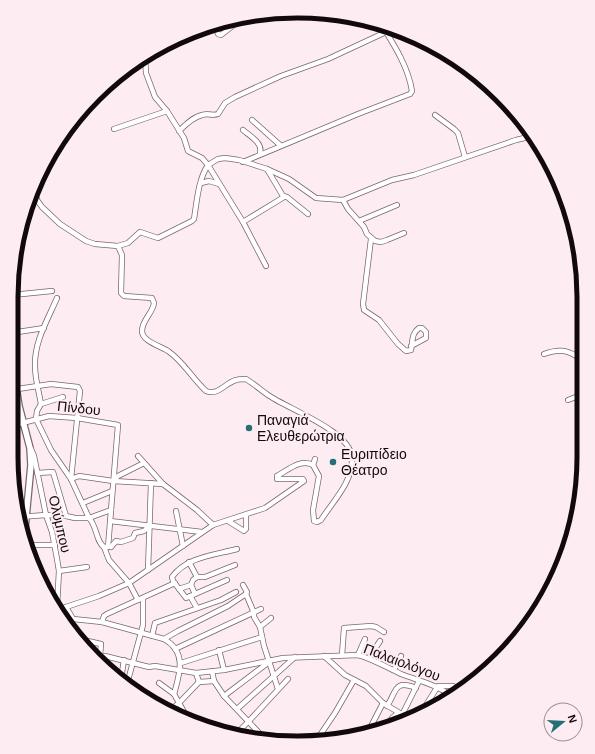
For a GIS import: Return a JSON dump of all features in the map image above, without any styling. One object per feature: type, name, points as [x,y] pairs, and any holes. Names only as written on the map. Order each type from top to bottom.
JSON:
[{"type":"main road","points":[[18,404],[30,448],[25,519]]},
{"type":"street","points":[[217,30],[218,34],[221,35],[231,26]]},
{"type":"street","points":[[179,131],[189,122],[202,115],[218,114],[225,103],[235,97],[385,32]]},
{"type":"street","points":[[243,162],[260,153],[410,94],[412,91],[407,70],[394,43],[387,33]]},
{"type":"street","points":[[145,63],[146,73],[152,93],[167,111],[185,140],[188,151],[202,158],[208,165],[243,222],[266,266]]},
{"type":"street","points":[[114,129],[167,111]]},
{"type":"street","points":[[435,115],[458,133],[465,157]]},
{"type":"street","points":[[252,120],[280,145]]},
{"type":"street","points":[[243,130],[257,142],[261,149],[260,153]]},
{"type":"street","points":[[37,198],[42,207],[70,231],[90,243],[118,246],[128,243],[140,232],[158,238],[189,223],[194,219],[204,172],[208,165],[218,159],[225,158],[266,169],[289,179],[316,198],[343,200],[392,180],[414,175],[527,137]]},
{"type":"street","points":[[266,169],[284,197],[288,197],[308,214]]},
{"type":"street","points":[[201,183],[209,181],[219,184]]},
{"type":"street","points":[[243,222],[284,197]]},
{"type":"street","points":[[343,200],[348,209],[359,220],[372,239],[381,242],[404,233]]},
{"type":"street","points":[[359,220],[397,205]]},
{"type":"street","points":[[372,239],[363,304],[364,310],[379,320],[398,344],[406,351],[411,350],[412,346]]},
{"type":"street","points":[[118,246],[122,254],[121,293],[124,296],[152,298],[154,303],[142,330],[143,334],[149,340],[169,352],[206,391],[211,393],[216,392],[234,380],[246,379],[269,396],[323,425],[347,444],[352,456],[348,479],[321,520],[317,522],[314,521],[313,510],[319,476],[313,465],[301,463],[277,476],[278,479],[303,479],[304,481],[265,508],[213,525],[129,583],[65,608],[73,619],[102,622],[164,639],[172,644],[181,663],[174,694]]},
{"type":"street","points":[[18,294],[52,291]]},
{"type":"street","points":[[42,404],[35,369],[37,348],[57,298]]},
{"type":"street","points":[[18,332],[44,328]]},
{"type":"street","points":[[544,354],[565,351],[577,356]]},
{"type":"street","points":[[18,389],[51,384],[78,387],[80,391],[70,479]]},
{"type":"street","points":[[63,397],[42,404],[36,411],[36,419],[51,450],[70,479],[89,518],[94,523],[100,544],[108,547],[115,547],[121,542],[133,538],[134,533],[144,530],[149,526]]},
{"type":"street","points":[[568,400],[577,397]]},
{"type":"street","name":"Πίνδου","points":[[18,424],[49,416],[77,418],[116,424],[118,428],[112,481]]},
{"type":"street","name":"Ολύμπου","points":[[30,448],[34,456],[46,514],[55,545],[59,571],[57,599]]},
{"type":"street","points":[[138,456],[163,484],[197,510],[213,525]]},
{"type":"street","points":[[313,465],[315,459]]},
{"type":"street","points":[[112,481],[118,476],[144,463]]},
{"type":"street","points":[[38,473],[53,472],[63,468]]},
{"type":"street","points":[[53,472],[66,516]]},
{"type":"street","points":[[70,479],[80,476],[112,481],[163,484]]},
{"type":"street","points":[[112,481],[107,556],[129,583],[138,600]]},
{"type":"street","points":[[148,570],[151,483]]},
{"type":"street","points":[[83,503],[112,491]]},
{"type":"street","points":[[26,515],[46,514],[76,518],[89,518],[111,510]]},
{"type":"street","points":[[176,511],[183,546]]},
{"type":"street","points":[[228,521],[244,531],[246,530],[247,522],[246,515]]},
{"type":"street","points":[[110,521],[202,532]]},
{"type":"street","points":[[33,546],[55,545]]},
{"type":"street","points":[[227,580],[185,597],[172,579],[173,576],[189,562],[237,549]]},
{"type":"street","points":[[189,562],[198,577]]},
{"type":"street","points":[[195,594],[191,586],[193,580],[198,577],[205,577],[235,565]]},
{"type":"street","points":[[59,571],[88,567]]},
{"type":"street","points":[[102,622],[104,616],[107,614],[175,583]]},
{"type":"street","points":[[243,585],[248,592],[246,594],[254,613],[254,617],[260,627],[278,689]]},
{"type":"street","points":[[179,589],[191,586]]},
{"type":"street","points":[[152,636],[154,623],[221,600],[236,592]]},
{"type":"street","points":[[164,639],[228,606],[246,594]]},
{"type":"street","points":[[190,596],[197,608]]},
{"type":"street","points":[[129,680],[141,633],[143,621],[143,598]]},
{"type":"street","points":[[175,648],[261,609]]},
{"type":"street","points":[[260,627],[271,618]]},
{"type":"street","points":[[342,655],[344,628],[371,626],[384,632]]},
{"type":"street","points":[[181,663],[262,636]]},
{"type":"street","points":[[358,655],[365,639]]},
{"type":"street","points":[[87,641],[101,644],[101,655]]},
{"type":"street","points":[[370,658],[380,641]]},
{"type":"street","points":[[219,650],[224,670]]},
{"type":"street","name":"Παλαιολόγου","points":[[102,656],[124,660],[149,668],[156,666],[196,673],[212,672],[295,657],[358,655],[370,658],[420,681],[438,686],[447,693]]},
{"type":"street","points":[[324,656],[338,670],[366,686],[385,705],[403,715]]},
{"type":"street","points":[[394,670],[401,656]]},
{"type":"street","points":[[237,709],[295,657]]},
{"type":"street","points":[[122,674],[124,660]]},
{"type":"street","points":[[224,696],[269,661]]},
{"type":"street","points":[[212,672],[214,681],[224,696],[260,734]]},
{"type":"street","points":[[196,673],[199,682]]},
{"type":"street","points":[[240,730],[288,679]]},
{"type":"street","points":[[320,735],[354,680]]},
{"type":"street","points":[[174,707],[199,682],[214,681]]},
{"type":"street","points":[[391,720],[400,714],[420,681]]},
{"type":"street","points":[[159,683],[174,694],[184,712]]},
{"type":"street","points":[[372,725],[399,686],[406,684],[416,688]]},
{"type":"street","points":[[427,704],[438,686],[453,686]]},
{"type":"place","name":"Παναγιά Ελευθερώτρια","points":[[249,428]]},
{"type":"place","name":"Ευριπίδειο Θέατρο","points":[[333,462]]}]
